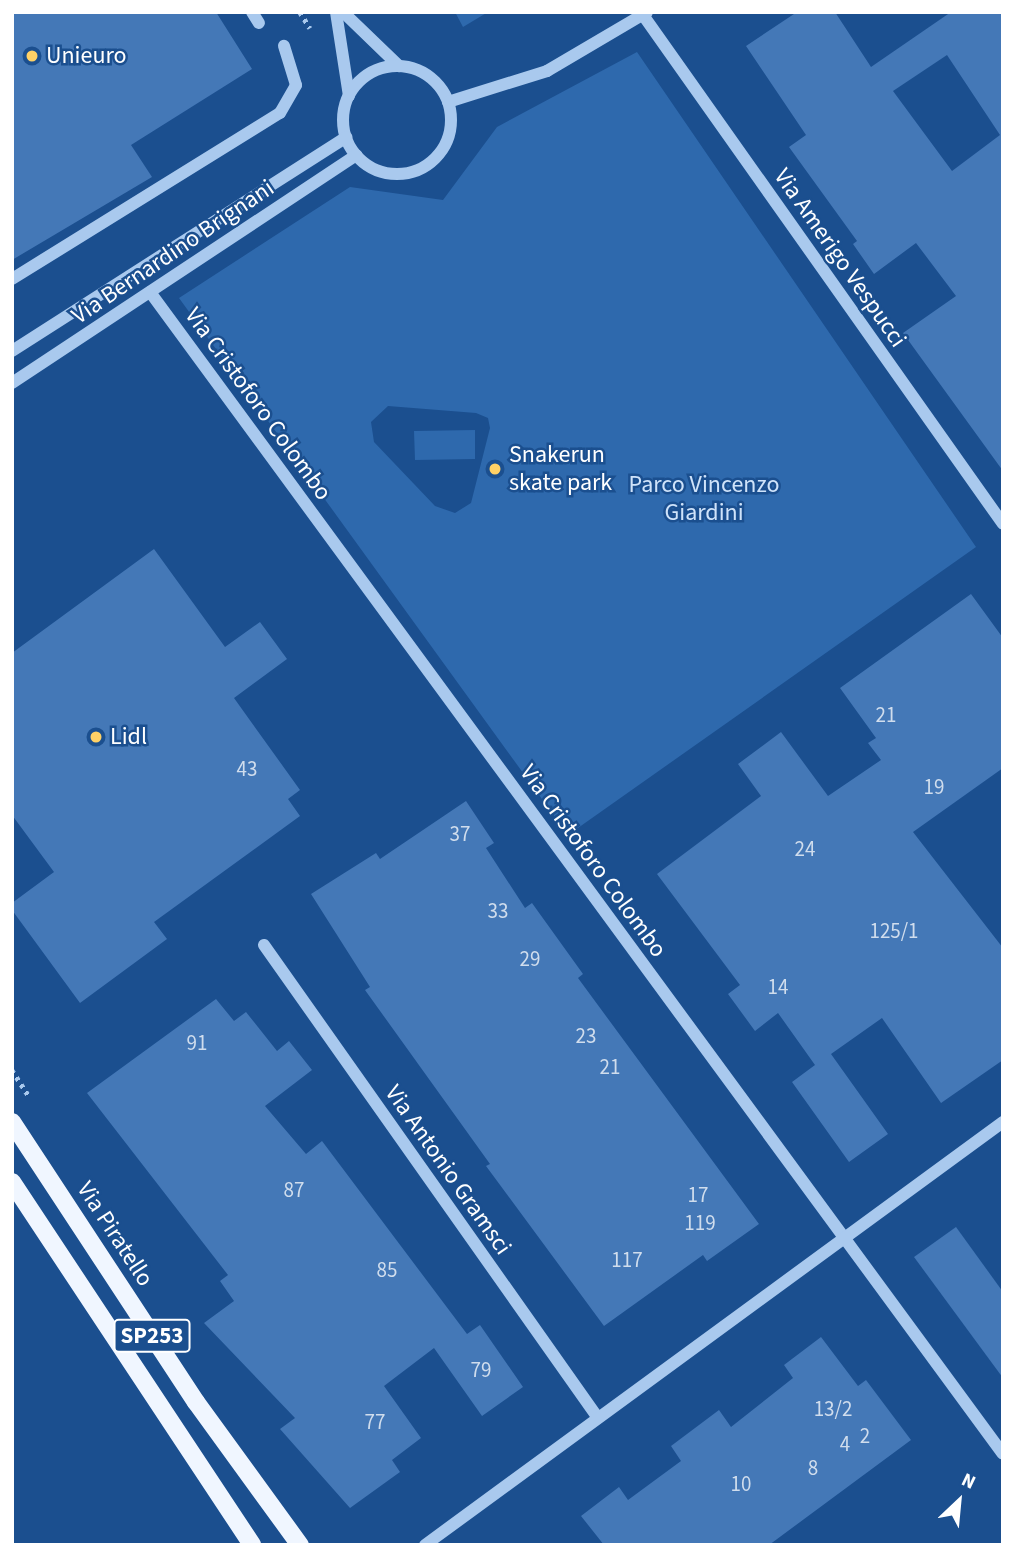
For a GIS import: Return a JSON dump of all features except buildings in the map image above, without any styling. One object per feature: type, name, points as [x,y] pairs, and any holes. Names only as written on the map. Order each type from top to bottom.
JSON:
[{"type":"main road","name":"Via Piratello","points":[[12,1122],[196,1402],[300,1545]]},
{"type":"main road","name":"SP253","points":[[12,1182],[251,1545]]},
{"type":"street","points":[[336,12],[349,96],[346,137],[356,155],[381,172],[396,174],[424,166],[436,158],[450,132],[448,102],[429,76],[399,66],[343,12]]},
{"type":"street","points":[[448,102],[547,71],[645,14]]},
{"type":"street","name":"Via Amerigo Vespucci","points":[[645,14],[1003,524]]},
{"type":"street","points":[[12,279],[280,113],[296,85],[284,46]]},
{"type":"street","points":[[349,96],[369,74],[399,66]]},
{"type":"street","name":"Via Bernardino Brignani","points":[[12,351],[346,137]]},
{"type":"street","name":"Via Bernardino Brignani","points":[[12,383],[356,155]]},
{"type":"street","name":"Via Cristoforo Colombo","points":[[150,292],[1003,1454]]},
{"type":"street","name":"Via Antonio Gramsci","points":[[264,945],[598,1418]]},
{"type":"street","points":[[425,1545],[1003,1122]]},
{"type":"green space","points":[[455,12],[488,12],[463,27]]},
{"type":"green space","name":"Parco Vincenzo Giardini","points":[[637,52],[976,547],[568,835],[179,298],[350,187],[443,200],[497,127]],"holes":[[[388,406],[476,413],[488,418],[490,428],[471,503],[455,513],[435,506],[374,442],[371,422]]]},
{"type":"green space","points":[[475,430],[475,459],[415,460],[414,431]]},
{"type":"place","name":"Unieuro","points":[[32,56]]},
{"type":"place","name":"Snakerun skate park","points":[[495,469]]},
{"type":"place","name":"Lidl","points":[[96,737]]}]
